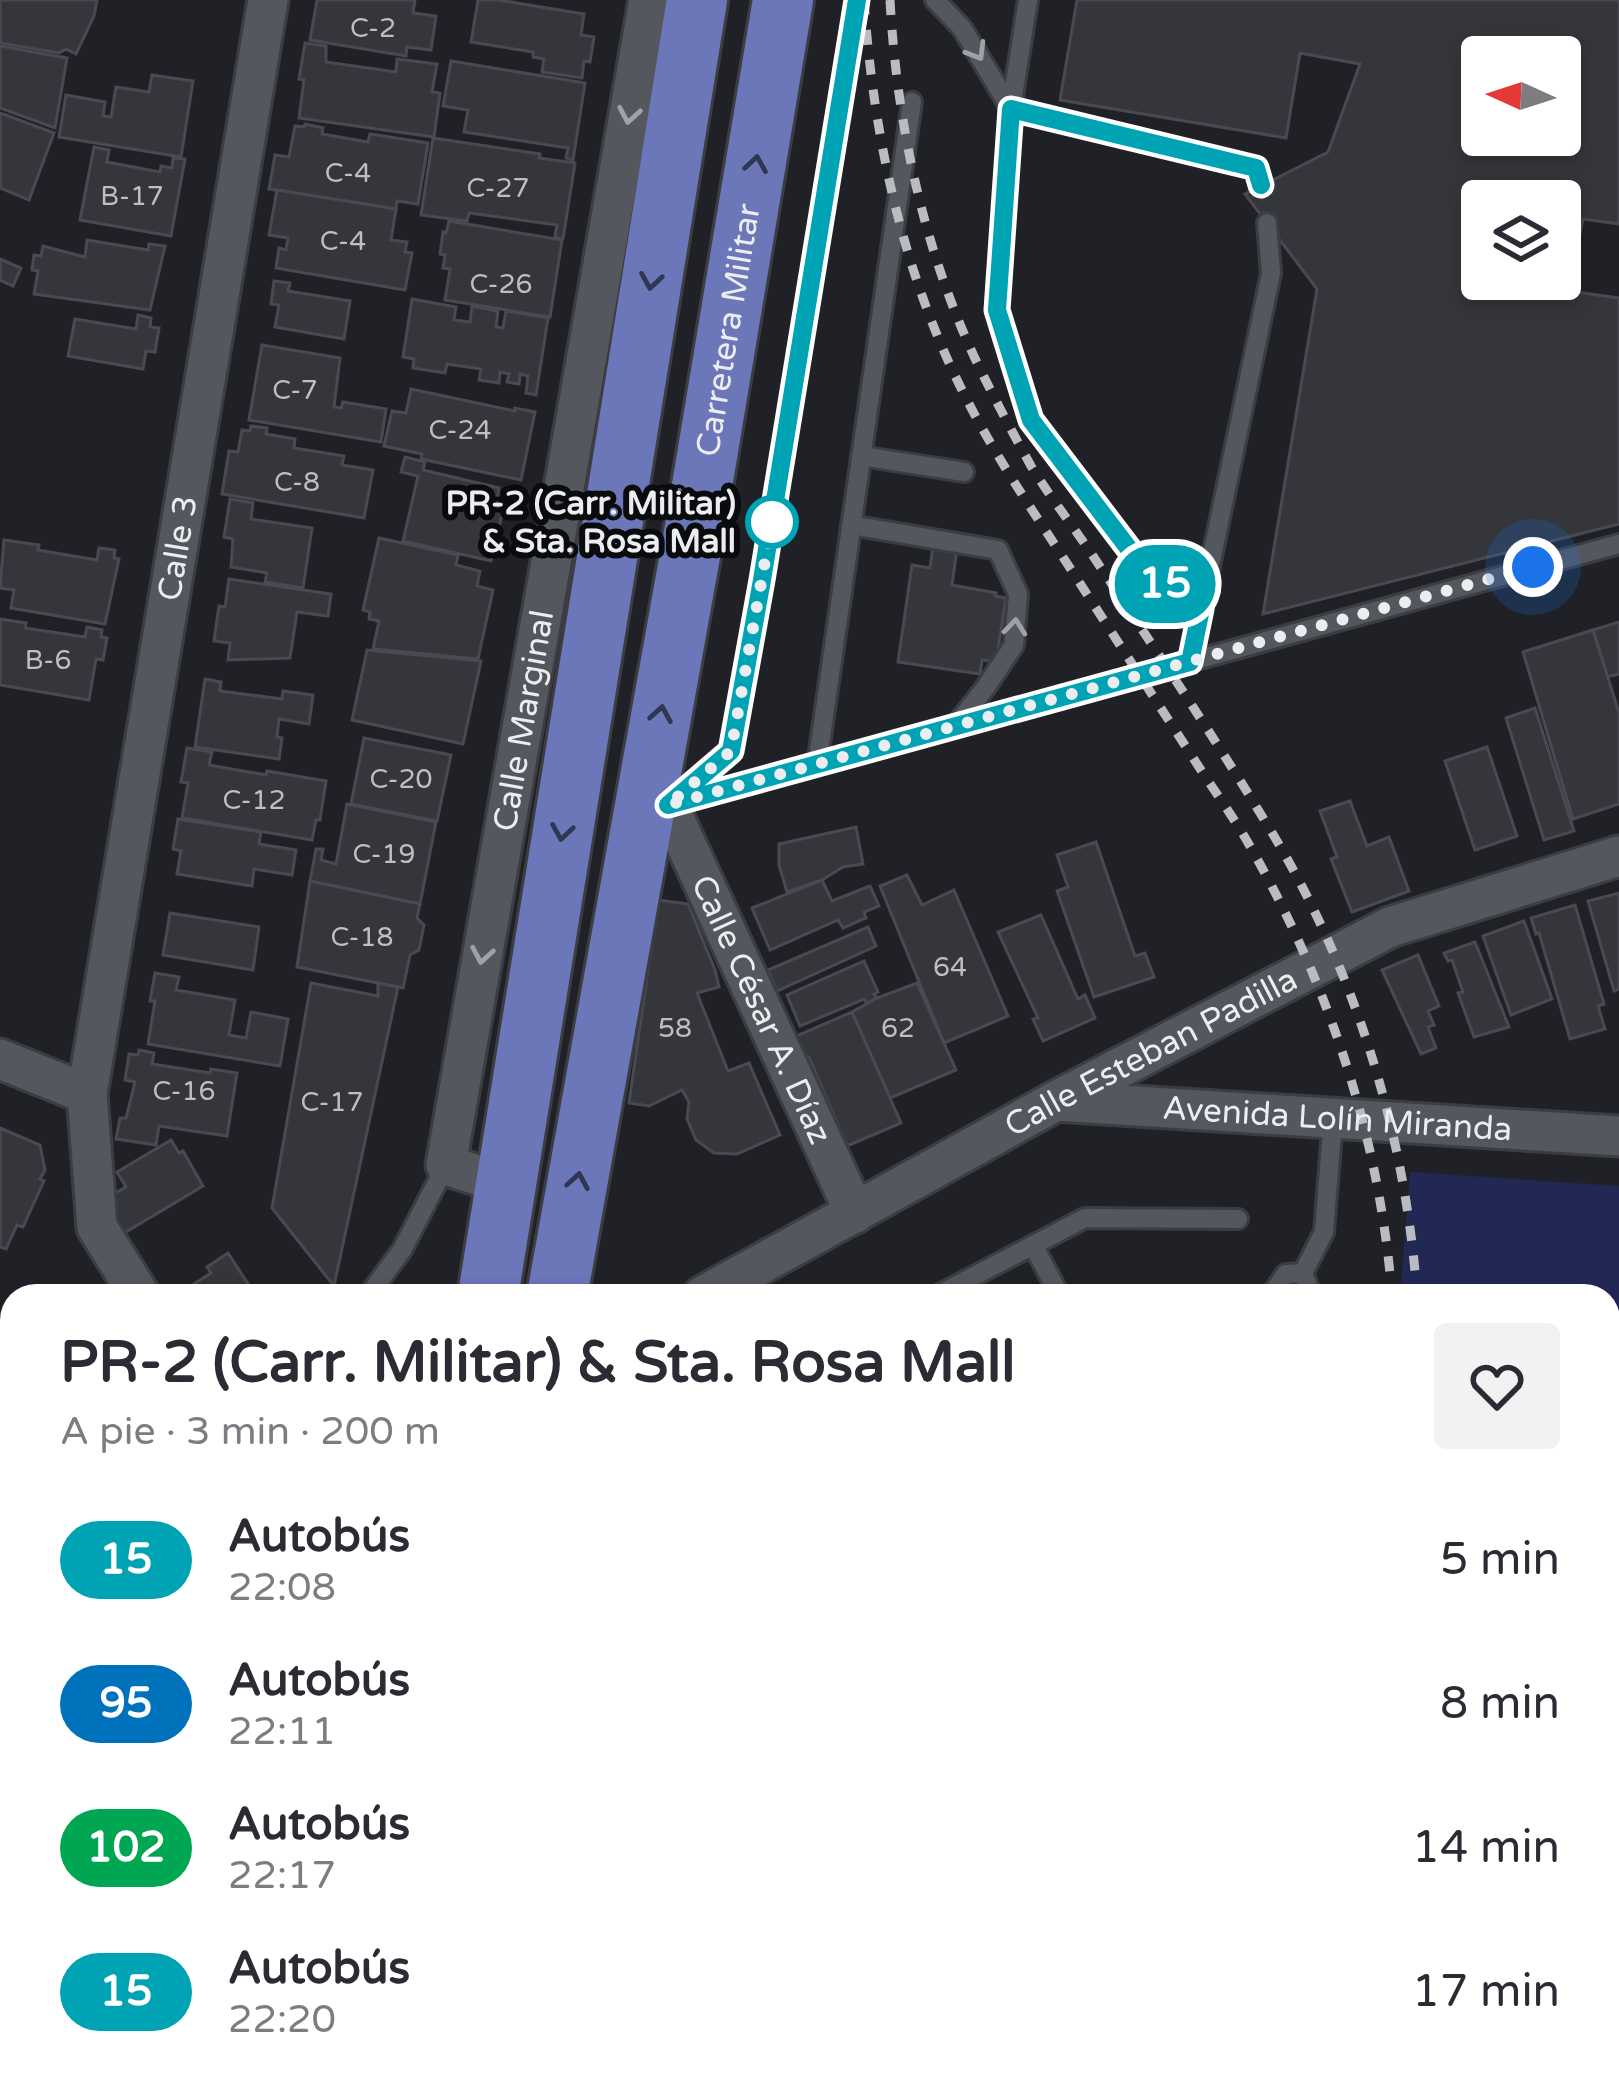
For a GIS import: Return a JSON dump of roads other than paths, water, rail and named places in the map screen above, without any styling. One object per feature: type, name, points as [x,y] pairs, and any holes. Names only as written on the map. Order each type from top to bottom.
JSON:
[{"type":"main road","points":[[490,1284],[697,0]]},
{"type":"main road","name":"Carretera Militar","points":[[559,1284],[657,803],[697,522],[783,0]]},
{"type":"street","name":"Calle 3","points":[[133,1284],[97,1227],[87,1094],[268,0]]},
{"type":"street","name":"Calle Marginal","points":[[446,1165],[649,0]]},
{"type":"street","name":"Calle César A. Díaz","points":[[657,803],[855,1213]]},
{"type":"street","name":"Calle Esteban Padilla","points":[[725,1284],[1056,1101],[1390,927],[1619,856]]},
{"type":"street","points":[[0,1058],[87,1094]]},
{"type":"street","name":"Avenida Lolín Miranda","points":[[1056,1101],[1619,1136]]},
{"type":"street","points":[[446,1165],[505,1184]]},
{"type":"lane","points":[[657,803],[731,751],[857,0]]},
{"type":"lane","points":[[935,0],[962,28],[1011,109],[1256,168],[1261,185]]},
{"type":"lane","points":[[1021,1],[997,310],[1031,420],[1145,570],[1201,609]]},
{"type":"lane","points":[[817,764],[912,102]]},
{"type":"lane","points":[[1190,662],[1271,273],[1267,223]]},
{"type":"lane","points":[[861,456],[964,472]]},
{"type":"lane","points":[[851,525],[998,550],[1018,594],[1014,645],[956,724]]},
{"type":"lane","points":[[657,803],[817,764],[1619,544]]},
{"type":"lane","points":[[1307,1284],[1303,1273],[1324,1232],[1333,1119]]},
{"type":"lane","points":[[377,1284],[402,1250],[446,1165]]},
{"type":"lane","points":[[958,1284],[1085,1218],[1238,1219]]},
{"type":"lane","points":[[1033,1244],[1054,1284]]},
{"type":"lane","points":[[1279,1284],[1286,1274],[1303,1273]]},
{"type":"railway","points":[[864,0],[874,100],[893,198],[939,340],[1003,464],[1238,827],[1279,900],[1327,1009],[1363,1121],[1391,1284]]},
{"type":"railway","points":[[890,0],[899,97],[918,193],[964,333],[1031,466],[1228,761],[1301,884],[1328,940],[1388,1115],[1416,1284]]},
{"type":"place","name":"PR-2 (Carr. Militar) & Sta. Rosa Mall","points":[[772,522]]}]
